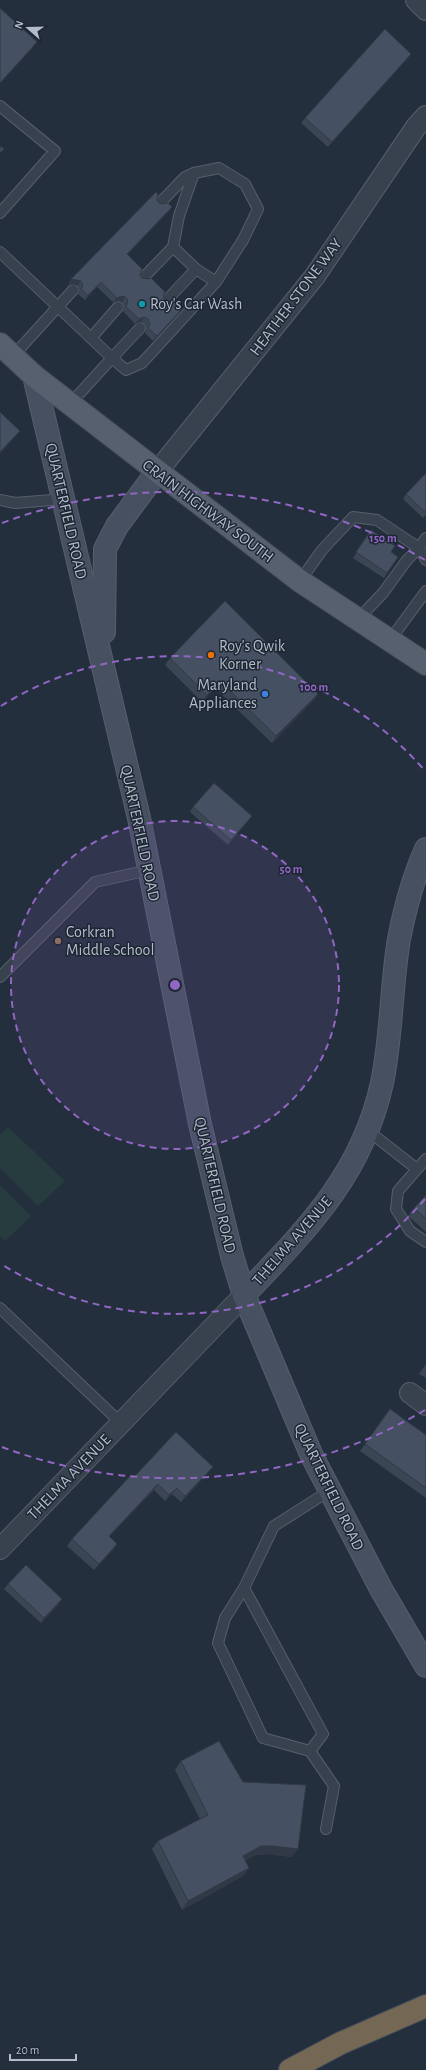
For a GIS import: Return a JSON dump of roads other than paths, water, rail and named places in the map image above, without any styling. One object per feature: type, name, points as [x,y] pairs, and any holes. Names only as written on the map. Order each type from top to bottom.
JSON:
[{"type":"highway","points":[[290,2070],[341,2044],[426,2006]]},
{"type":"main road","name":"CRAIN HIGHWAY SOUTH","points":[[6,350],[34,376],[300,581],[426,664]]},
{"type":"main road","name":"QUARTERFIELD ROAD","points":[[34,376],[138,818],[222,1223],[244,1295],[311,1454],[381,1589],[426,1666]]},
{"type":"main road","name":"QUARTERFIELD ROAD","points":[[104,669],[105,549],[116,526],[157,472]]},
{"type":"main road","name":"THELMA AVENUE","points":[[244,1295],[298,1238],[330,1199],[349,1170],[367,1130],[382,1083],[387,1053],[399,939],[409,896],[426,849]]},
{"type":"street","points":[[416,0],[426,10]]},
{"type":"street","name":"HEATHER STONE WAY","points":[[157,472],[316,276],[412,133],[426,116]]},
{"type":"street","name":"THELMA AVENUE","points":[[0,1549],[244,1295]]},
{"type":"lane","points":[[0,106],[55,151],[0,213]]},
{"type":"lane","points":[[0,252],[90,338],[126,370],[142,363],[216,282],[243,240],[258,209],[245,184],[219,168],[194,173],[185,177],[160,204]]},
{"type":"lane","points":[[143,278],[173,247],[178,216],[194,173]]},
{"type":"lane","points":[[173,247],[196,269],[216,282]]},
{"type":"lane","points":[[166,301],[196,269]]},
{"type":"lane","points":[[6,350],[58,307],[73,290]]},
{"type":"lane","points":[[90,338],[118,307]]},
{"type":"lane","points":[[70,404],[140,328]]},
{"type":"lane","points":[[0,500],[15,503],[64,499]]},
{"type":"lane","points":[[300,581],[322,550],[353,517],[377,520],[419,548],[426,560]]},
{"type":"lane","points":[[358,619],[383,593],[407,560],[419,548],[426,538]]},
{"type":"lane","points":[[390,640],[426,591]]},
{"type":"lane","points":[[0,977],[95,882],[149,870]]},
{"type":"lane","points":[[367,1130],[417,1169]]},
{"type":"lane","points":[[426,1160],[398,1191],[396,1209],[410,1231],[426,1242]]},
{"type":"lane","points":[[0,1308],[122,1423]]},
{"type":"lane","points":[[326,1829],[334,1786],[310,1751],[263,1738],[218,1643],[225,1618],[244,1588],[274,1526],[329,1491]]},
{"type":"lane","points":[[244,1588],[323,1734],[310,1751]]},
{"type":"place","name":"Roy's Car Wash","points":[[142,304]]},
{"type":"place","name":"Roy's Qwik Korner","points":[[211,655]]},
{"type":"place","name":"Maryland Appliances","points":[[265,694]]},
{"type":"place","name":"Corkran Middle School","points":[[58,941]]}]
